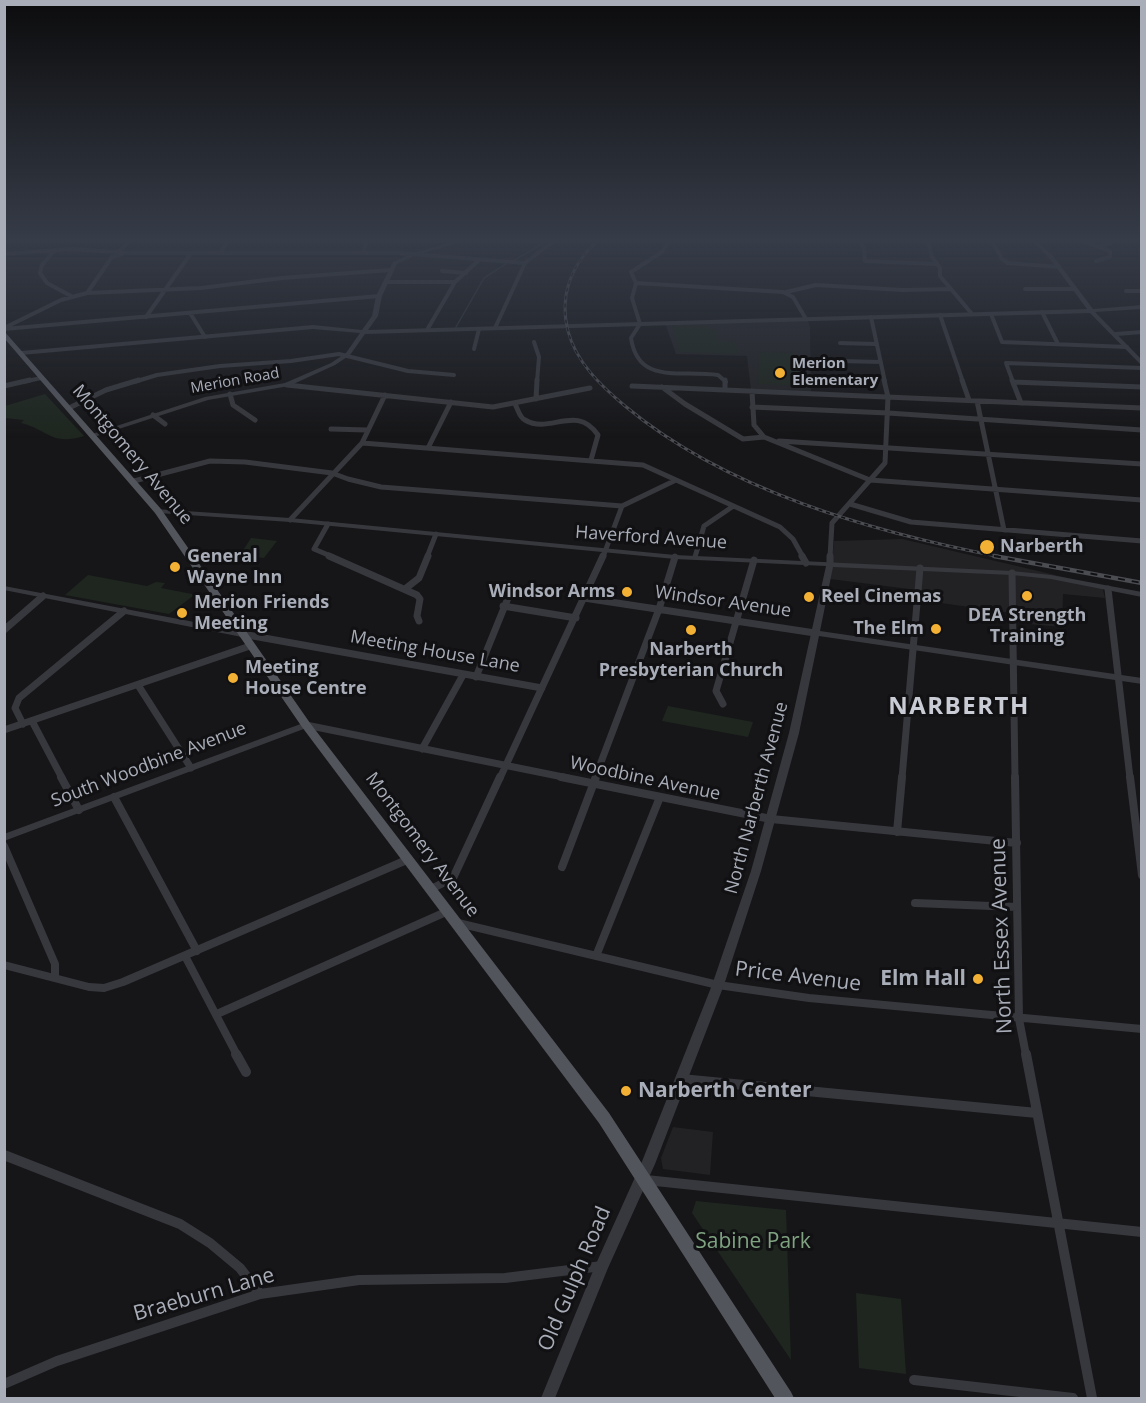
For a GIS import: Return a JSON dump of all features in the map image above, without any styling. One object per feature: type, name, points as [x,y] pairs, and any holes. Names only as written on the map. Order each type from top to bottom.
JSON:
[{"type":"main road","name":"Montgomery Avenue","points":[[4,330],[41,378],[94,435],[158,511],[306,725],[604,1119],[785,1398]]},
{"type":"street","points":[[4,330],[50,306]]},
{"type":"street","points":[[146,317],[153,306]]},
{"type":"street","points":[[4,330],[267,306]]},
{"type":"street","name":"Merion Road","points":[[94,435],[196,401],[287,386],[326,368],[348,354],[375,316],[377,306]]},
{"type":"street","points":[[427,330],[441,306]]},
{"type":"street","points":[[495,328],[505,306]]},
{"type":"street","points":[[635,306],[640,324]]},
{"type":"street","points":[[799,306],[806,319]]},
{"type":"street","points":[[966,306],[972,314]]},
{"type":"street","points":[[1087,306],[1116,334],[1142,366]]},
{"type":"street","points":[[21,353],[313,327],[365,332],[1090,311],[1142,307]]},
{"type":"street","points":[[1042,312],[1058,344]]},
{"type":"street","points":[[190,313],[205,337]]},
{"type":"street","points":[[991,314],[1002,342],[1126,347]]},
{"type":"street","points":[[940,315],[969,400]]},
{"type":"street","points":[[871,317],[888,397],[885,463],[849,505],[911,522],[1142,541]]},
{"type":"street","points":[[640,324],[634,331],[631,343],[639,364],[662,372],[715,374],[724,379],[725,390]]},
{"type":"street","points":[[474,349],[479,328]]},
{"type":"street","points":[[1116,334],[1142,332]]},
{"type":"street","points":[[534,342],[539,357],[536,399]]},
{"type":"street","points":[[840,343],[876,344]]},
{"type":"street","points":[[69,408],[106,390],[156,375],[220,366],[348,354],[408,371],[454,375]]},
{"type":"street","points":[[840,361],[881,362]]},
{"type":"street","points":[[1021,402],[1006,363],[1142,366]]},
{"type":"street","points":[[4,386],[41,378]]},
{"type":"street","points":[[1013,382],[1142,387]]},
{"type":"street","points":[[287,386],[486,407],[515,404],[590,388]]},
{"type":"street","points":[[632,386],[1142,408]]},
{"type":"street","points":[[662,387],[685,404],[740,437],[751,440],[764,436]]},
{"type":"street","points":[[752,391],[754,425],[764,436],[870,480],[1142,500]]},
{"type":"street","points":[[230,394],[233,405],[255,420]]},
{"type":"street","points":[[290,520],[362,443],[385,395]]},
{"type":"street","points":[[977,401],[1004,530]]},
{"type":"street","points":[[429,448],[451,402]]},
{"type":"street","points":[[515,404],[521,417],[528,421],[550,423],[575,419],[590,423],[598,435],[591,460]]},
{"type":"street","points":[[752,407],[888,413],[1142,430]]},
{"type":"street","points":[[153,415],[165,424]]},
{"type":"street","points":[[331,429],[367,430]]},
{"type":"street","points":[[772,441],[987,452],[1142,464]]},
{"type":"street","points":[[362,443],[643,465],[780,527],[793,539],[806,563]]},
{"type":"street","points":[[134,481],[210,461],[245,462],[332,473],[344,479],[380,487],[464,491],[622,506],[676,480]]},
{"type":"street","name":"North Narberth Avenue","points":[[681,1079],[718,985],[771,819],[794,733],[830,564],[832,523],[834,518],[849,505]]},
{"type":"street","points":[[430,889],[453,878],[576,618],[606,550],[622,506]]},
{"type":"street","points":[[695,558],[699,530],[704,523],[732,507]]},
{"type":"street","name":"Haverford Avenue","points":[[158,511],[290,520],[675,557],[1012,573],[1051,577],[1142,595]]},
{"type":"street","points":[[328,524],[314,549],[417,595],[420,599],[417,616],[419,621]]},
{"type":"street","points":[[405,589],[419,578],[436,534]]},
{"type":"street","points":[[562,867],[659,609],[675,557]]},
{"type":"street","points":[[723,704],[716,690],[754,560]]},
{"type":"street","points":[[897,832],[920,568]]},
{"type":"street","name":"North Essex Avenue","points":[[1012,573],[1016,662],[1019,1019],[1092,1398]]},
{"type":"street","name":"Meeting House Lane","points":[[4,588],[542,688]]},
{"type":"street","points":[[1108,589],[1139,833],[1142,874]]},
{"type":"street","points":[[4,630],[43,596]]},
{"type":"street","points":[[476,677],[508,598]]},
{"type":"street","name":"Windsor Avenue","points":[[584,598],[1142,681]]},
{"type":"street","points":[[503,606],[576,618]]},
{"type":"street","points":[[23,724],[15,708],[19,698],[124,611]]},
{"type":"street","points":[[4,730],[250,646]]},
{"type":"street","points":[[422,749],[463,675]]},
{"type":"street","points":[[138,685],[191,768]]},
{"type":"street","points":[[32,721],[79,810]]},
{"type":"street","name":"Woodbine Avenue","points":[[306,725],[771,819],[1017,843]]},
{"type":"street","name":"South Woodbine Avenue","points":[[4,838],[306,725]]},
{"type":"street","points":[[114,797],[197,951]]},
{"type":"street","points":[[596,956],[660,797]]},
{"type":"street","points":[[4,846],[55,964],[55,978]]},
{"type":"street","points":[[4,965],[89,987],[104,988],[197,951],[409,860]]},
{"type":"street","points":[[915,903],[1017,907]]},
{"type":"street","points":[[217,1014],[452,917]]},
{"type":"street","name":"Price Avenue","points":[[452,917],[596,956],[718,985],[809,999],[1142,1029]]},
{"type":"street","points":[[185,956],[246,1072]]},
{"type":"street","points":[[681,1079],[1037,1113]]},
{"type":"street","name":"Old Gulph Road","points":[[548,1398],[602,1266],[644,1178],[681,1079]]},
{"type":"street","points":[[4,1155],[180,1224],[210,1243],[240,1268],[260,1294]]},
{"type":"street","points":[[644,1178],[1142,1232]]},
{"type":"street","name":"Braeburn Lane","points":[[4,1384],[57,1361],[260,1294],[359,1280],[505,1278],[602,1266]]},
{"type":"street","points":[[915,1380],[1073,1398]]},
{"type":"shaded area","name":"Merion Elementary","points":[[808,320],[811,392],[751,390],[747,356],[676,354],[665,323]]},
{"type":"shaded area","points":[[902,539],[1102,586],[1105,598],[1063,594],[1062,627],[1018,623],[1019,614],[927,601],[917,590],[830,579],[834,541]]},
{"type":"shaded area","points":[[673,1127],[713,1132],[710,1175],[663,1169],[661,1158]]},
{"type":"green space","points":[[705,325],[717,330],[718,341],[736,342],[738,354],[680,352],[672,326]]},
{"type":"green space","points":[[759,352],[793,353],[793,356],[805,357],[804,386],[758,384]]},
{"type":"green space","points":[[45,394],[84,436],[73,439],[57,438],[21,423],[24,420],[5,418],[5,406]]},
{"type":"green space","points":[[251,538],[277,541],[264,558],[240,555]]},
{"type":"green space","points":[[88,575],[147,586],[156,582],[165,583],[161,588],[193,596],[169,614],[65,595]]},
{"type":"green space","points":[[668,706],[753,722],[748,737],[662,721]]},
{"type":"green space","name":"Sabine Park","points":[[696,1201],[786,1210],[791,1360],[692,1213]]},
{"type":"green space","points":[[856,1293],[901,1299],[906,1374],[859,1368]]},
{"type":"waterway","points":[[456,327],[468,306]]},
{"type":"railway","points":[[565,306],[568,331],[572,342],[590,373],[625,406],[665,436],[709,462],[755,485],[853,521],[952,547],[1001,557]]},
{"type":"railway","points":[[994,556],[1142,583]]},
{"type":"place","name":"Merion Elementary","points":[[780,373]]},
{"type":"place","name":"Narberth","points":[[987,547]]},
{"type":"place","name":"General Wayne Inn","points":[[175,567]]},
{"type":"place","name":"Windsor Arms","points":[[627,592]]},
{"type":"place","name":"DEA Strength Training","points":[[1027,596]]},
{"type":"place","name":"Reel Cinemas","points":[[809,597]]},
{"type":"place","name":"Merion Friends Meeting","points":[[182,613]]},
{"type":"place","name":"The Elm","points":[[936,629]]},
{"type":"place","name":"Narberth Presbyterian Church","points":[[691,630]]},
{"type":"place","name":"Meeting House Centre","points":[[233,678]]},
{"type":"place","name":"Elm Hall","points":[[978,979]]},
{"type":"place","name":"Narberth Center","points":[[626,1091]]},
{"type":"district","name":"NARBERTH","points":[[959,707]]}]
